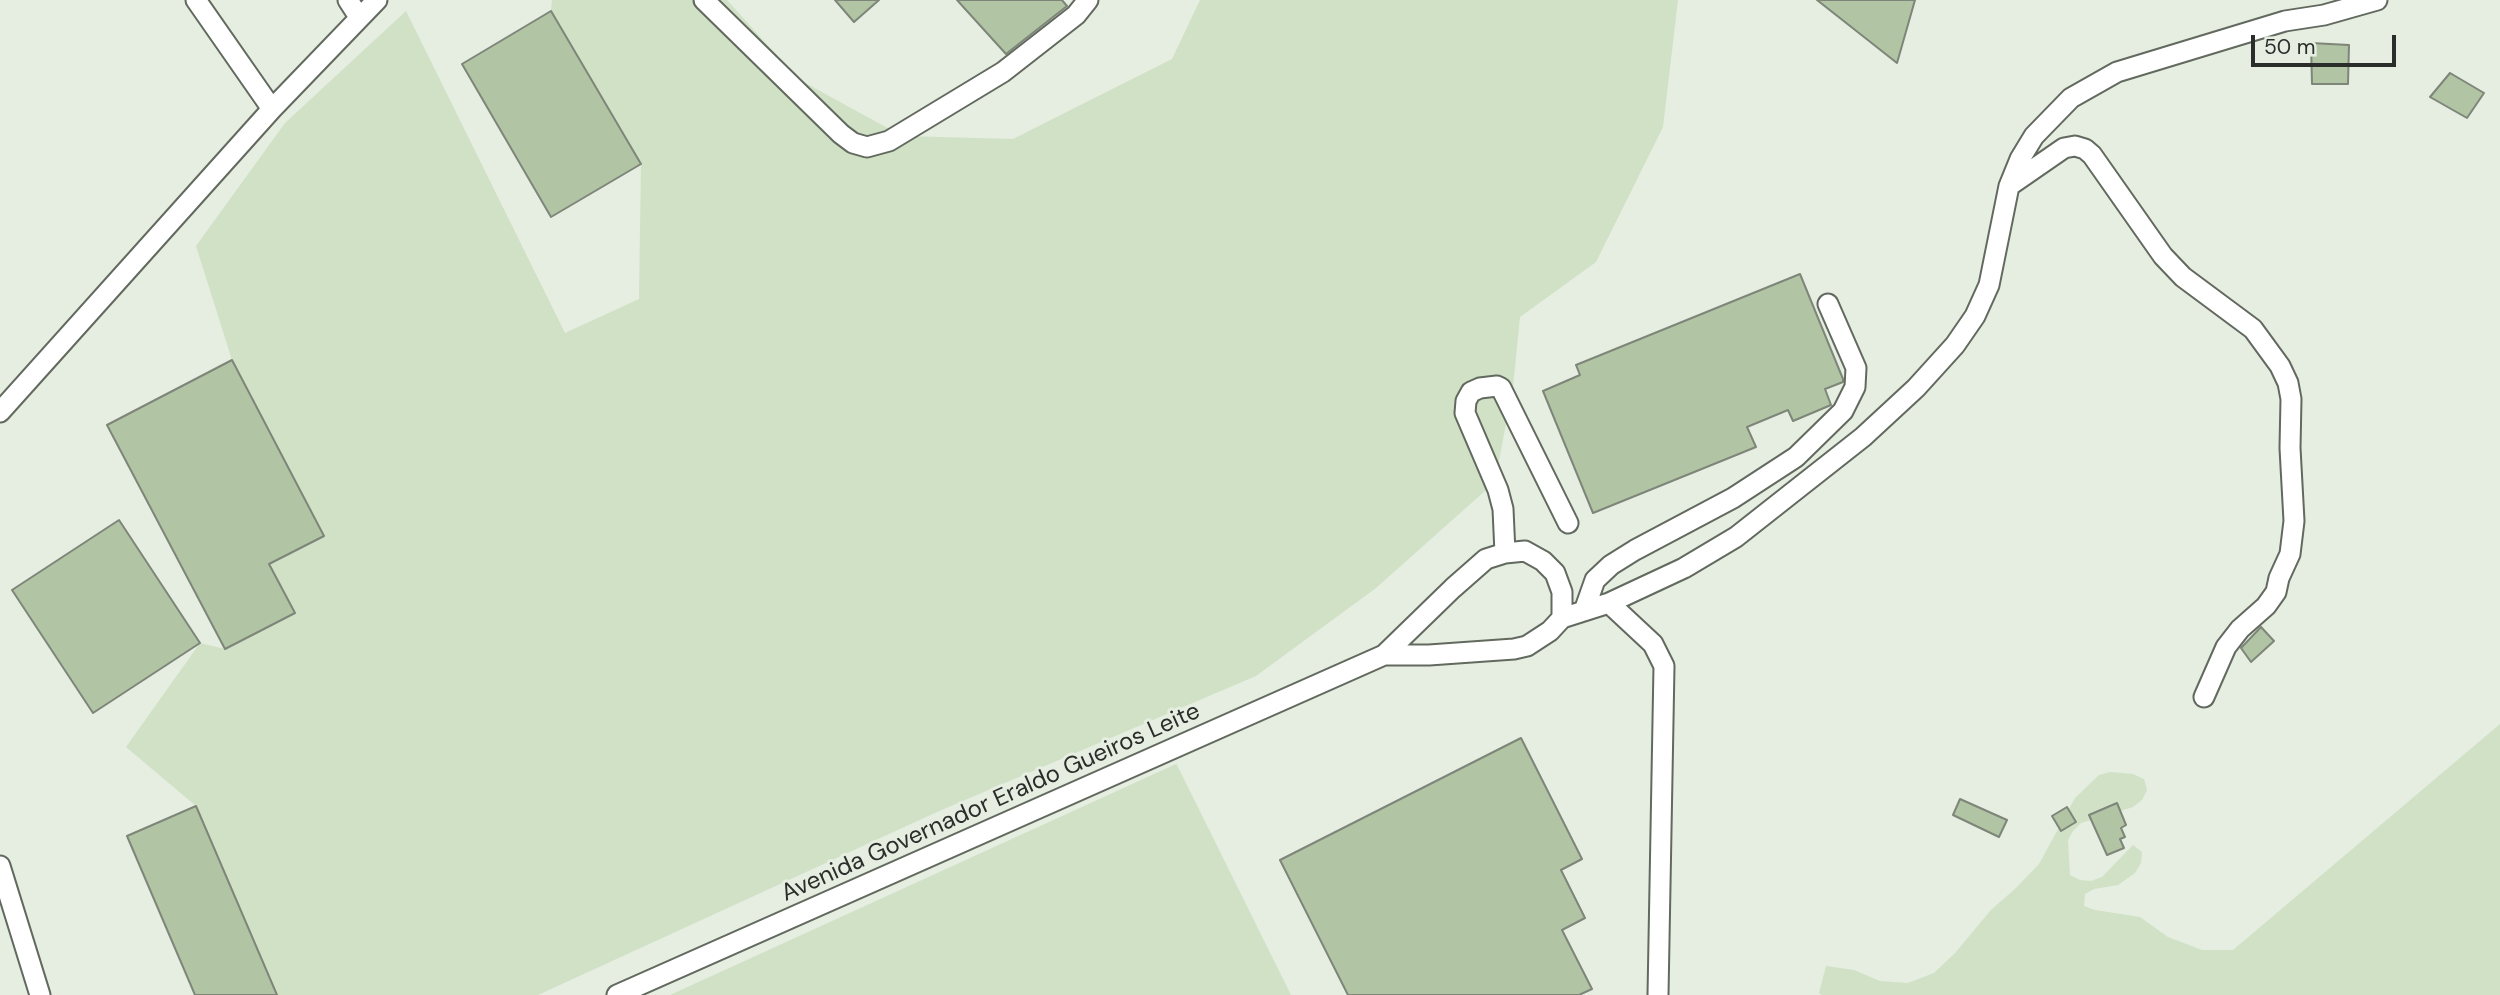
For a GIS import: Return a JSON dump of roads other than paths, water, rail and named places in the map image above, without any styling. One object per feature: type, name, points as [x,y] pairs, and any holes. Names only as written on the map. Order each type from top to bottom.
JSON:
[{"type":"street","points":[[196,0],[272,109]]},
{"type":"street","points":[[348,0],[359,17]]},
{"type":"street","points":[[0,412],[272,109],[377,0]]},
{"type":"street","points":[[704,0],[842,134],[853,143],[867,147],[889,141],[1003,72],[1076,15],[1088,0]]},
{"type":"street","points":[[1568,523],[1501,388],[1480,388],[1471,393],[1466,401],[1465,413],[1498,490],[1503,509],[1505,553],[1525,551],[1543,561],[1555,573],[1562,592],[1562,618],[1609,603],[1684,568],[1736,537],[1863,437],[1916,388],[1955,345],[1975,316],[1989,285],[2009,186],[2020,159],[2034,136],[2071,98],[2117,72],[2285,21],[2324,15],[2377,0]]},
{"type":"street","points":[[2009,186],[2064,148],[2075,146],[2085,149],[2092,155],[2163,256],[2183,277],[2253,329],[2280,366],[2288,383],[2291,399],[2290,448],[2294,521],[2290,554],[2276,592],[2226,647],[2204,697]]},
{"type":"street","points":[[1584,611],[1595,580],[1611,565],[1733,498],[1796,457],[1843,411],[1855,387],[1856,368],[1828,304]]},
{"type":"street","name":"Avenida Governador Eraldo Gueiros Leite","points":[[617,995],[1384,655],[1453,587],[1486,559],[1505,553]]},
{"type":"street","points":[[1609,603],[1653,644],[1664,666],[1658,995]]},
{"type":"street","name":"Avenida Governador Eraldo Gueiros Leite","points":[[1384,655],[1514,649],[1537,641],[1562,618]]},
{"type":"street","points":[[0,866],[40,995]]}]
